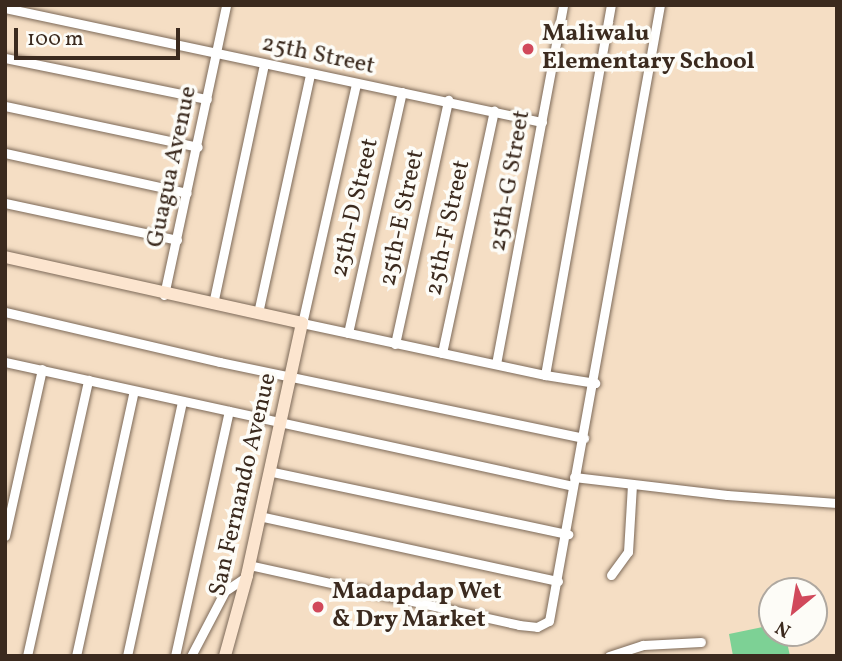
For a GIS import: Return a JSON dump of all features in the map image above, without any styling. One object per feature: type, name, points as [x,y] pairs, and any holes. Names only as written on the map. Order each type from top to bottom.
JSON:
[{"type":"main road","points":[[5,257],[164,295],[302,323]]},
{"type":"main road","name":"San Fernando Avenue","points":[[225,656],[248,570],[302,323]]},
{"type":"street","name":"Guagua Avenue","points":[[164,295],[198,147],[226,5]]},
{"type":"street","name":"25th-G Street","points":[[496,364],[563,5]]},
{"type":"street","points":[[545,375],[611,5]]},
{"type":"street","points":[[191,656],[225,591],[248,570],[519,625],[537,626],[551,618],[568,534],[574,482],[595,383],[633,144],[660,5]]},
{"type":"street","name":"25th Street","points":[[5,8],[542,122]]},
{"type":"street","points":[[5,58],[207,99]]},
{"type":"street","points":[[213,304],[264,64]]},
{"type":"street","points":[[258,313],[310,74]]},
{"type":"street","points":[[356,84],[302,323],[545,375],[595,383]]},
{"type":"street","name":"25th-D Street","points":[[348,333],[401,92]]},
{"type":"street","name":"25th-E Street","points":[[396,344],[448,100]]},
{"type":"street","points":[[5,106],[198,147]]},
{"type":"street","name":"25th-F Street","points":[[442,353],[495,111]]},
{"type":"street","points":[[5,153],[187,193]]},
{"type":"street","points":[[5,203],[177,240]]},
{"type":"street","points":[[5,312],[291,377],[584,438]]},
{"type":"street","points":[[5,362],[280,423],[574,482],[837,503]]},
{"type":"street","points":[[5,536],[42,369]]},
{"type":"street","points":[[27,656],[88,380]]},
{"type":"street","points":[[76,656],[134,391]]},
{"type":"street","points":[[127,656],[182,401]]},
{"type":"street","points":[[175,656],[229,411]]},
{"type":"street","points":[[268,471],[568,534]]},
{"type":"street","points":[[611,575],[628,552],[632,485]]},
{"type":"street","points":[[259,516],[558,581]]},
{"type":"street","points":[[609,656],[643,645],[701,642]]},
{"type":"green space","points":[[758,628],[758,647],[788,647],[790,656],[733,656],[729,634]]},
{"type":"place","name":"Maliwalu Elementary School","points":[[528,49]]},
{"type":"place","name":"Madapdap Wet & Dry Market","points":[[318,607]]}]
